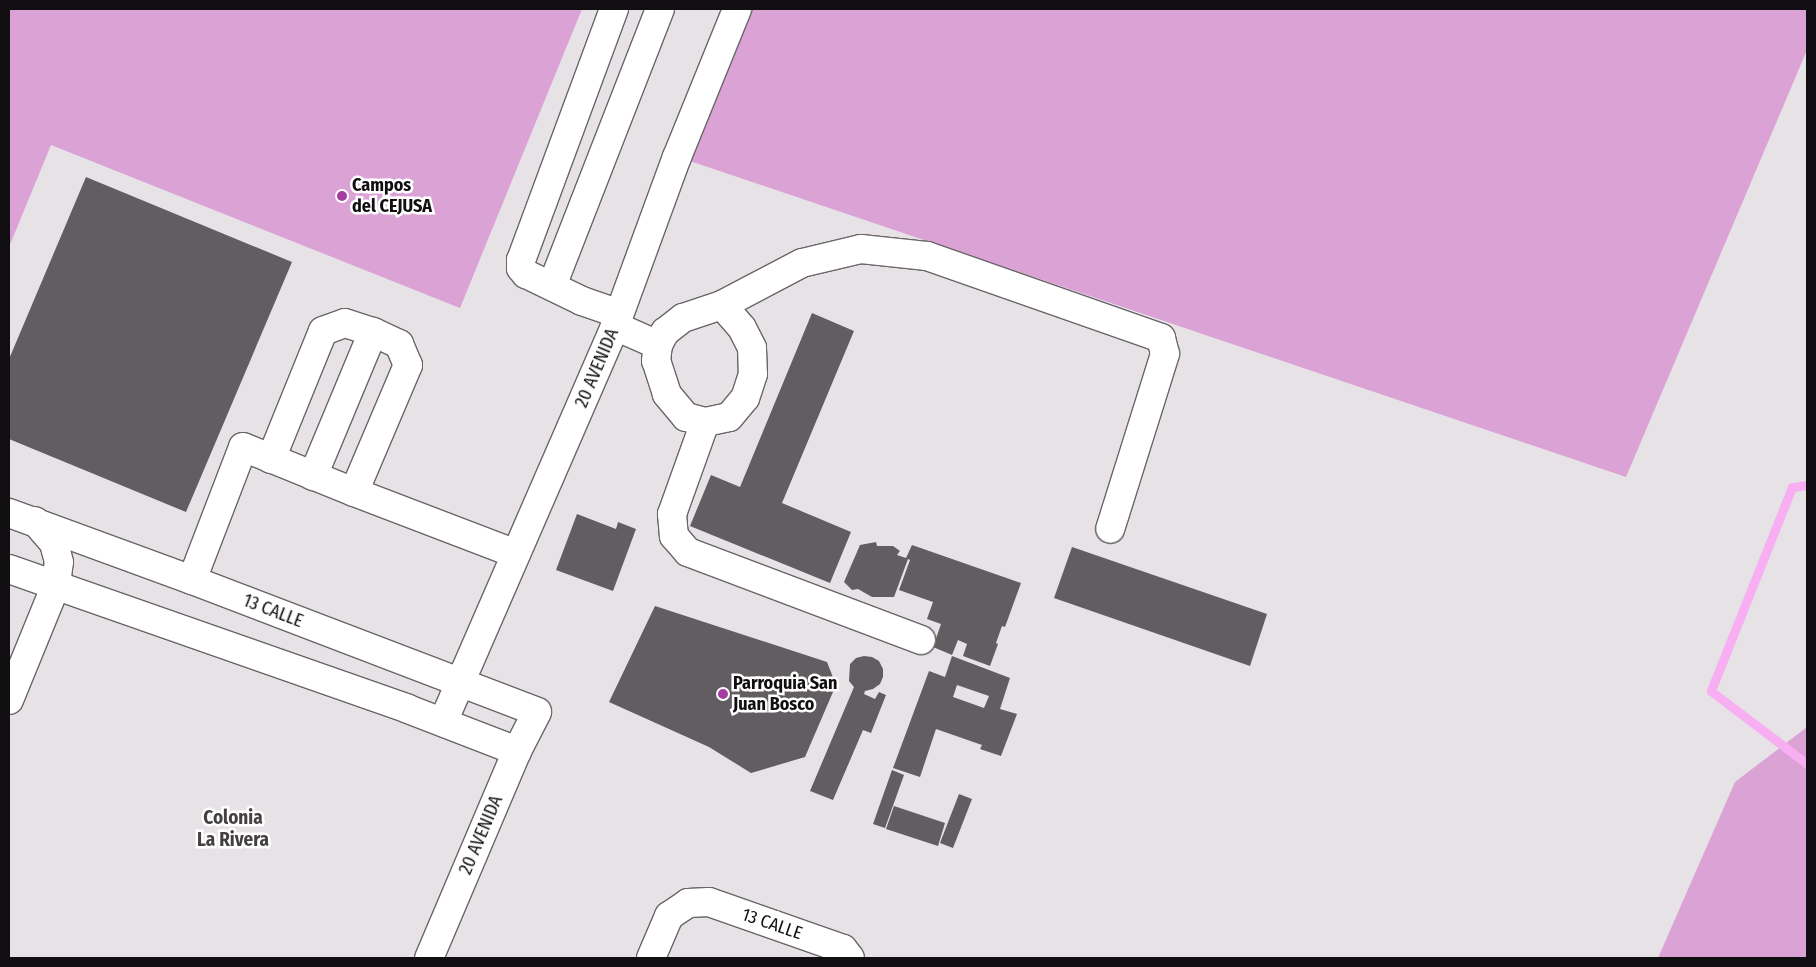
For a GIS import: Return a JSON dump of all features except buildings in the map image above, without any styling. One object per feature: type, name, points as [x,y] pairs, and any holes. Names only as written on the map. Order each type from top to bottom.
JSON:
[{"type":"street","points":[[614,9],[522,260],[521,268],[526,274],[582,301],[658,344]]},
{"type":"street","points":[[552,286],[660,9]]},
{"type":"street","name":"20 AVENIDA","points":[[443,722],[617,320],[678,157],[737,9]]},
{"type":"street","points":[[722,305],[742,328],[752,348],[753,374],[745,398],[729,417],[705,422],[686,417],[667,394],[656,361],[658,344],[665,332],[683,318],[722,305],[802,263],[861,249],[928,256],[1161,338],[1165,354],[1110,529]]},
{"type":"street","points":[[271,459],[323,331],[345,323],[373,332],[399,344],[408,365],[354,492]]},
{"type":"street","points":[[313,476],[373,332]]},
{"type":"street","points":[[705,422],[672,514],[674,536],[688,552],[920,640]]},
{"type":"street","points":[[192,580],[243,447],[516,554]]},
{"type":"street","name":"13 CALLE","points":[[9,513],[192,580],[537,712]]},
{"type":"street","points":[[9,700],[56,585],[59,562],[54,543],[35,521]]},
{"type":"street","points":[[9,569],[443,722],[517,751]]},
{"type":"street","name":"20 AVENIDA","points":[[429,958],[517,751],[537,712]]},
{"type":"street","name":"13 CALLE","points":[[651,958],[669,916],[688,903],[709,902],[843,949],[850,958]]},
{"type":"shaded area","name":"Campos del CEJUSA","points":[[9,9],[582,9],[460,308],[51,145],[9,247]]},
{"type":"shaded area","points":[[740,9],[1807,9],[1807,50],[1626,477],[681,158]]},
{"type":"shaded area","points":[[1807,727],[1807,958],[1658,958],[1735,782]]},
{"type":"waterway","points":[[1807,485],[1792,487],[1711,691],[1807,764]]},
{"type":"place","name":"Campos del CEJUSA","points":[[342,196]]},
{"type":"place","name":"Parroquia San Juan Bosco","points":[[723,694]]},
{"type":"district","name":"Colonia La Rivera","points":[[233,829]]}]
